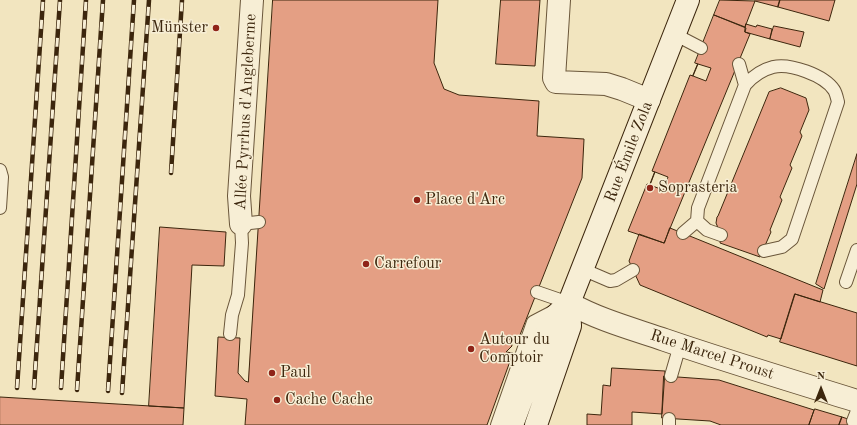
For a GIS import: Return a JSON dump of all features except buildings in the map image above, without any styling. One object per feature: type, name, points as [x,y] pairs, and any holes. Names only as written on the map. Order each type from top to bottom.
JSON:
[{"type":"street","name":"Allée Pyrrhus d'Angleberme","points":[[250,223],[239,196],[252,0]]},
{"type":"street","points":[[559,0],[554,78],[556,82],[606,84],[649,100]]},
{"type":"street","name":"Rue Émile Zola","points":[[569,303],[688,0]]},
{"type":"street","points":[[512,425],[551,320],[569,303]]},
{"type":"street","points":[[536,425],[570,326],[569,303]]},
{"type":"street","name":"Rue Marcel Proust","points":[[569,303],[609,321],[680,345],[856,411]]},
{"type":"lane","points":[[674,34],[701,48]]},
{"type":"lane","points":[[738,64],[745,85]]},
{"type":"lane","points":[[683,233],[697,221],[698,208],[745,85],[762,70],[785,66],[805,71],[825,80],[835,91],[838,102],[792,239],[782,248],[764,251]]},
{"type":"lane","points":[[0,170],[2,177],[0,208]]},
{"type":"lane","points":[[697,221],[707,230],[721,235]]},
{"type":"lane","points":[[230,334],[232,315],[238,295],[242,243],[250,223]]},
{"type":"lane","points":[[846,282],[857,250]]},
{"type":"lane","points":[[582,270],[610,281],[616,280],[633,270]]},
{"type":"lane","points":[[537,292],[569,303]]},
{"type":"lane","points":[[497,425],[533,322],[569,303]]},
{"type":"lane","points":[[671,376],[680,345]]},
{"type":"railway","points":[[17,388],[43,0]]},
{"type":"railway","points":[[34,388],[60,0]]},
{"type":"railway","points":[[61,388],[86,0]]},
{"type":"railway","points":[[77,390],[103,0]]},
{"type":"railway","points":[[108,391],[134,0]]},
{"type":"railway","points":[[122,393],[149,0]]},
{"type":"railway","points":[[171,173],[182,0]]},
{"type":"place","name":"Münster","points":[[216,28]]},
{"type":"place","name":"Soprasteria","points":[[650,188]]},
{"type":"place","name":"Place d'Arc","points":[[417,200]]},
{"type":"place","name":"Carrefour","points":[[366,264]]},
{"type":"place","name":"Autour du Comptoir","points":[[471,349]]},
{"type":"place","name":"Paul","points":[[272,373]]},
{"type":"place","name":"Cache Cache","points":[[277,400]]}]
